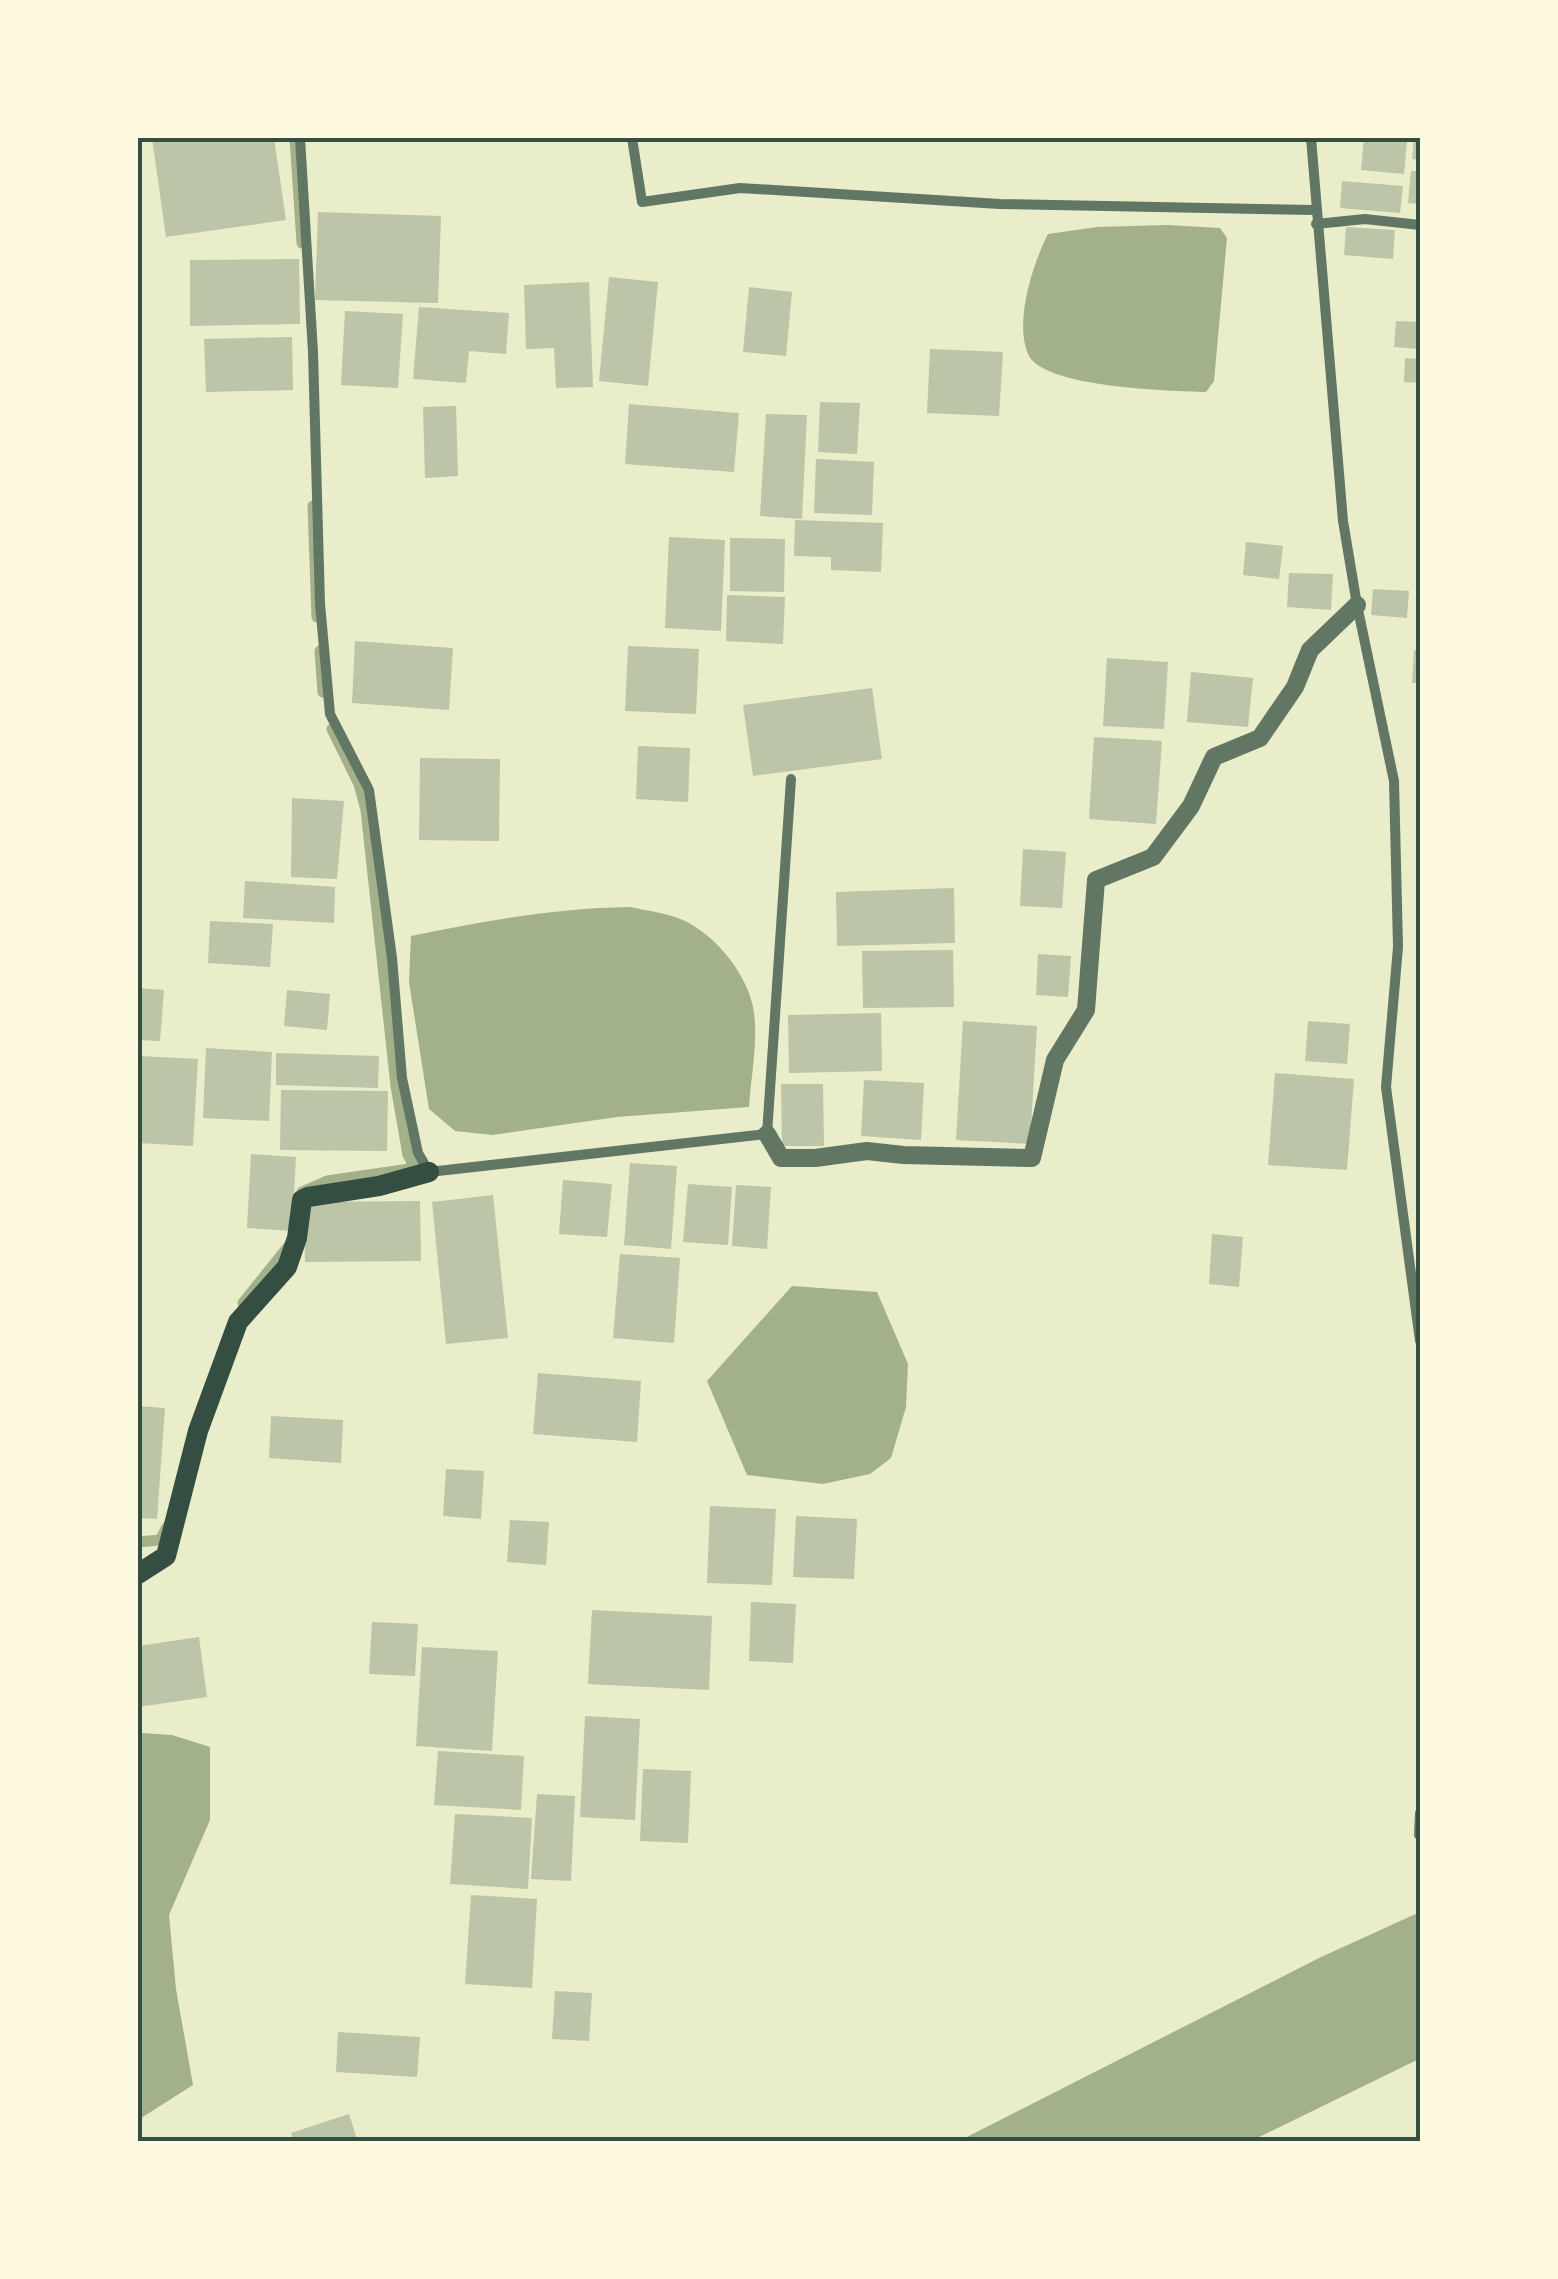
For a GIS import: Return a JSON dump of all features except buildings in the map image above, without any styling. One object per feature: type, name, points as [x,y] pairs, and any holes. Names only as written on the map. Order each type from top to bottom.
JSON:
[{"type":"main road","points":[[138,1574],[166,1556],[198,1431],[238,1322],[287,1267],[297,1238],[302,1200],[397,1183],[430,1172]]},
{"type":"street","points":[[300,138],[313,352],[320,604],[330,714],[369,790],[392,958],[402,1078],[418,1153],[430,1172],[767,1134]]},
{"type":"street","points":[[632,138],[642,202],[740,188],[1000,204],[1316,210]]},
{"type":"street","points":[[1310,138],[1344,521],[1357,605],[1394,781],[1398,948],[1386,1086],[1420,1341]]},
{"type":"street","points":[[1316,224],[1365,219],[1420,226]]},
{"type":"street","points":[[791,778],[767,1134],[781,1158],[867,1151],[902,1156],[1032,1158],[1056,1060],[1086,1010],[1096,880],[1154,858],[1191,806],[1214,757],[1260,738],[1295,687],[1310,650],[1357,605]]},
{"type":"street","points":[[1419,1836],[1420,1812]]},
{"type":"shaded area","points":[[1097,227],[1220,228],[1227,238],[1214,381],[1206,392],[1082,381],[1038,365],[1028,354],[1024,341],[1024,310],[1031,276],[1048,234]]},
{"type":"shaded area","points":[[630,907],[675,917],[701,931],[743,979],[755,1019],[749,1107],[617,1117],[492,1135],[455,1131],[429,1109],[409,982],[411,936],[520,916]]},
{"type":"shaded area","points":[[792,1286],[877,1292],[908,1364],[906,1407],[891,1458],[870,1474],[823,1484],[747,1475],[707,1381]]},
{"type":"shaded area","points":[[138,1734],[172,1735],[210,1747],[210,1820],[169,1915],[176,1989],[193,2085],[138,2120]]},
{"type":"shaded area","points":[[1420,1912],[1419,2059],[1251,2141],[959,2141],[1319,1958]]},
{"type":"waterway","points":[[295,138],[302,243]]},
{"type":"waterway","points":[[313,506],[317,617]]},
{"type":"waterway","points":[[320,651],[323,692]]},
{"type":"waterway","points":[[332,729],[359,784],[366,810],[396,1086],[408,1155],[415,1168]]},
{"type":"waterway","points":[[302,1192],[327,1181],[410,1169]]},
{"type":"waterway","points":[[243,1303],[288,1247]]},
{"type":"waterway","points":[[138,1542],[160,1540],[167,1527]]}]
